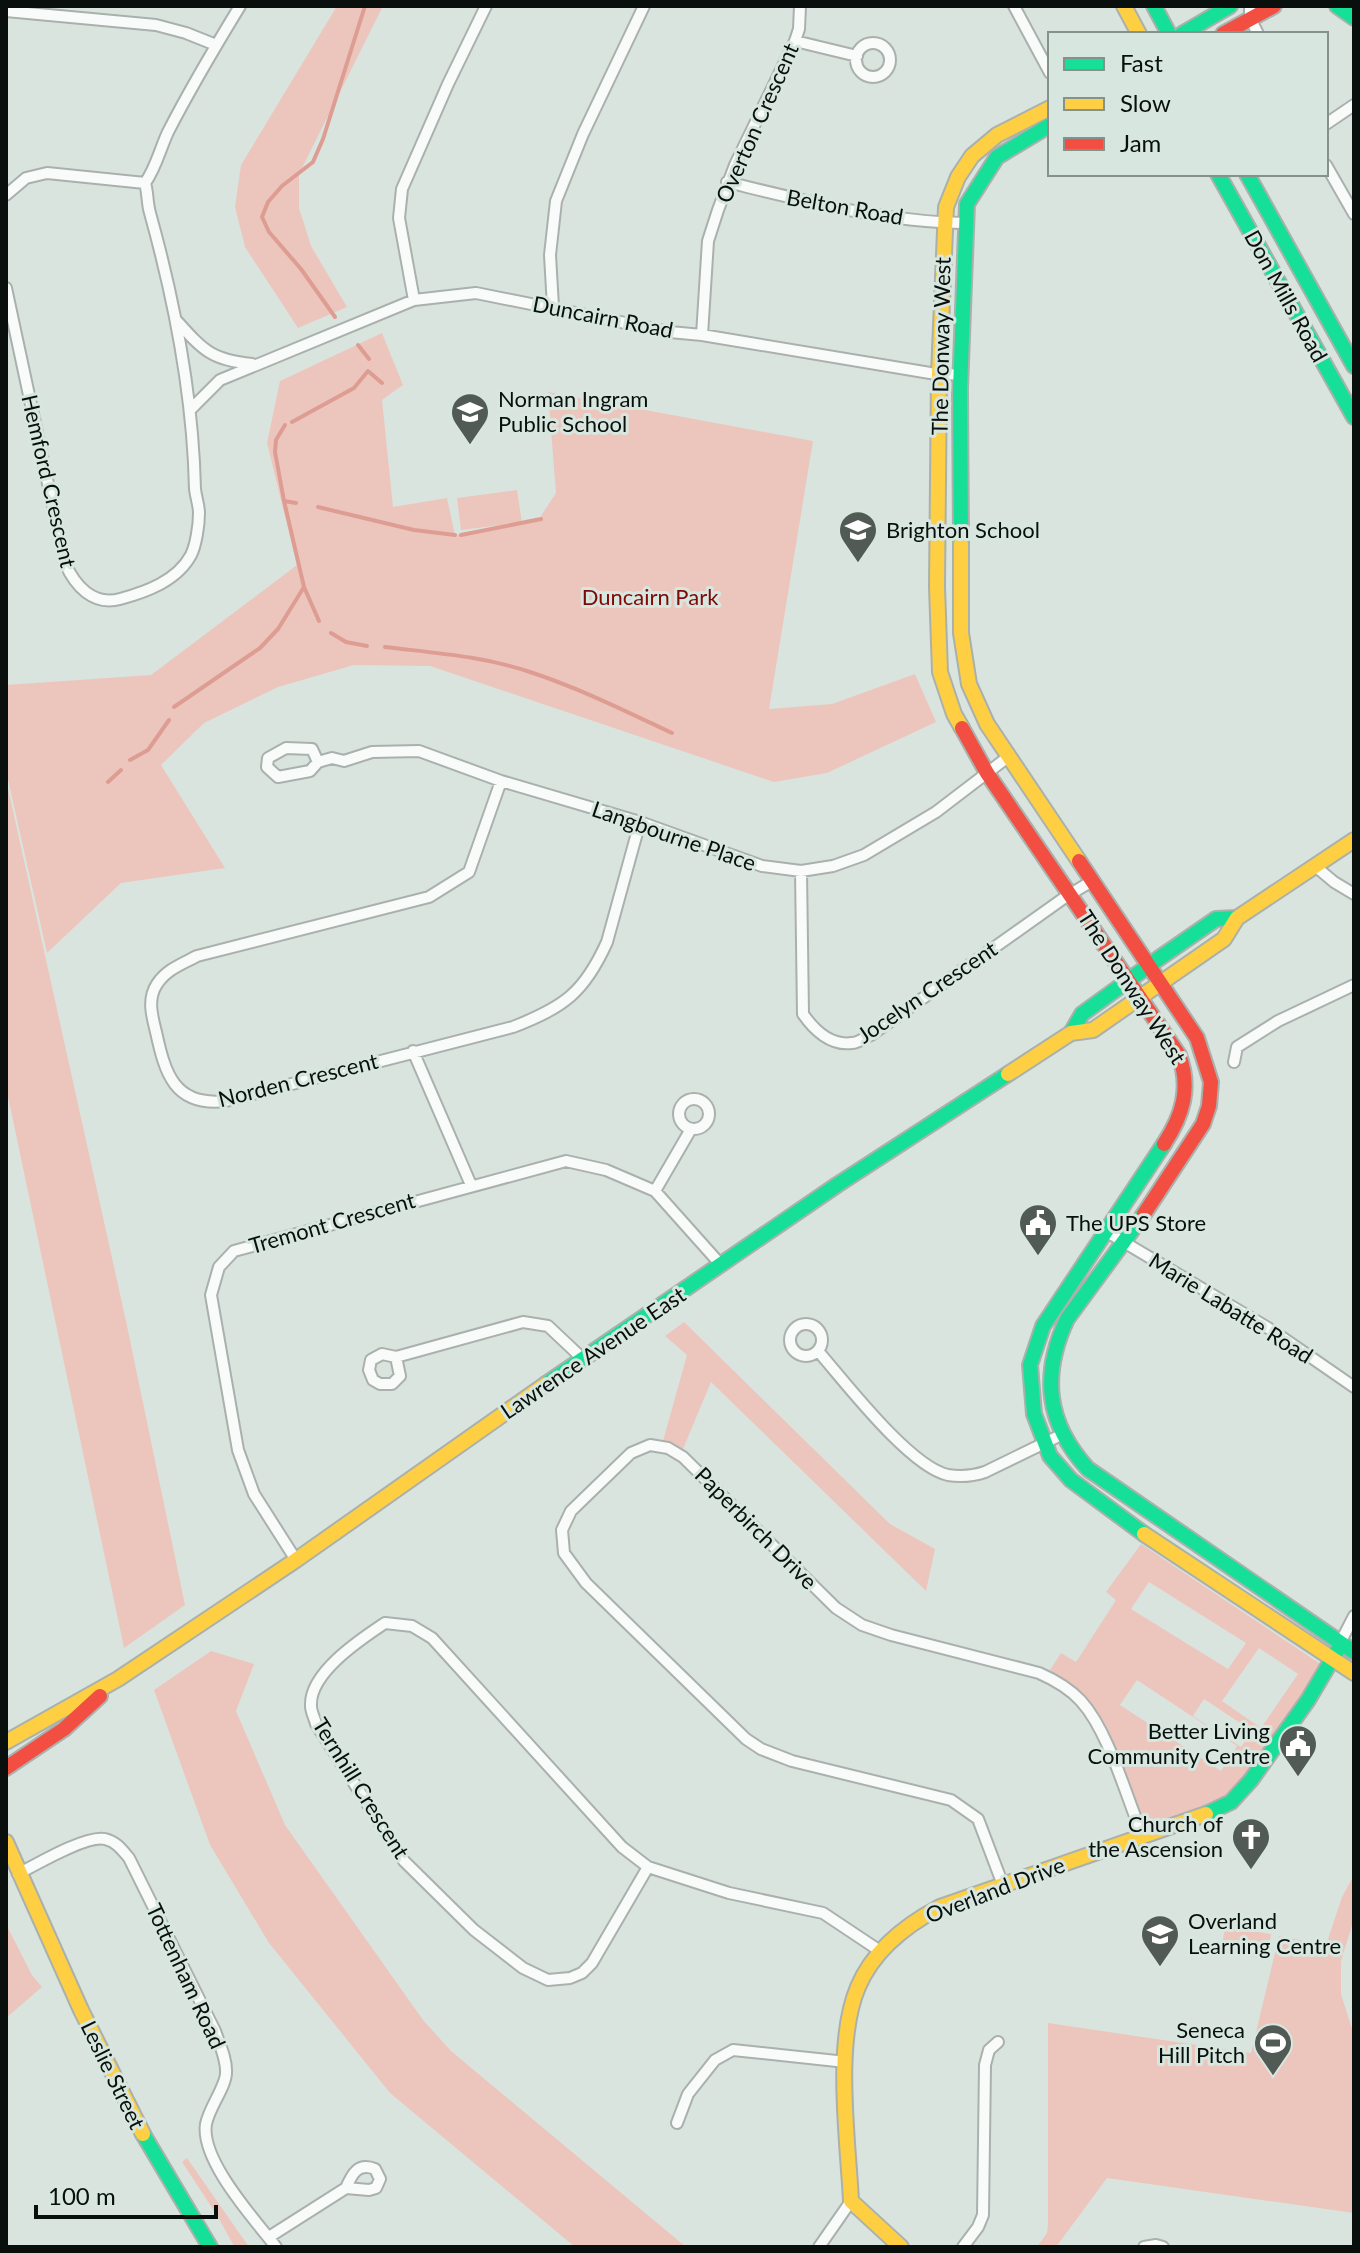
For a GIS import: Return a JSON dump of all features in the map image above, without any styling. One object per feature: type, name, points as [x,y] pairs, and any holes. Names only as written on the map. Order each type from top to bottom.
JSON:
[{"type":"street","points":[[192,408],[145,183],[166,136],[240,6]]},
{"type":"street","points":[[414,300],[399,218],[402,189],[486,6]]},
{"type":"street","points":[[553,307],[550,267],[556,201],[583,134],[644,6]]},
{"type":"street","name":"Overton Crescent","points":[[702,335],[708,241],[727,182],[795,41],[800,6]]},
{"type":"street","points":[[1014,6],[1048,69]]},
{"type":"street","points":[[1124,6],[1138,32]]},
{"type":"street","points":[[1154,6],[1168,32]]},
{"type":"street","points":[[1185,32],[1230,6]]},
{"type":"street","points":[[1225,32],[1250,12],[1274,6]]},
{"type":"street","points":[[1337,6],[1354,18]]},
{"type":"street","points":[[6,11],[156,25],[216,45]]},
{"type":"street","points":[[1250,12],[1257,32]]},
{"type":"street","points":[[795,41],[857,56]]},
{"type":"street","points":[[1328,123],[1354,105]]},
{"type":"street","name":"The Donway West","points":[[1048,109],[997,135],[972,156],[958,177],[946,207],[939,374],[939,661],[945,693],[958,723],[987,773],[1174,1044],[1188,1081],[1181,1115],[1151,1167],[1043,1326],[1033,1350],[1030,1383],[1034,1414],[1044,1443],[1063,1473],[1142,1533],[1337,1650],[1354,1652]]},
{"type":"street","name":"The Donway West","points":[[1048,126],[997,157],[967,204],[959,558],[961,633],[966,674],[973,695],[1008,757],[1197,1038],[1211,1082],[1204,1121],[1169,1179],[1061,1329],[1051,1356],[1049,1378],[1061,1435],[1073,1454],[1088,1469],[1154,1514],[1337,1650],[1354,1673]]},
{"type":"street","points":[[1328,168],[1354,214]]},
{"type":"street","points":[[6,195],[26,178],[47,173],[145,183]]},
{"type":"street","name":"Don Mills Road","points":[[1219,176],[1354,417]]},
{"type":"street","name":"Don Mills Road","points":[[1248,176],[1354,366]]},
{"type":"street","name":"Belton Road","points":[[727,182],[837,209],[965,223]]},
{"type":"street","name":"Hemford Crescent","points":[[6,288],[61,547],[71,576],[86,593],[105,600],[138,596],[168,579],[192,553],[199,513],[195,493],[192,408]]},
{"type":"street","name":"Duncairn Road","points":[[192,408],[220,380],[254,364],[414,300],[476,293],[670,332],[962,375]]},
{"type":"street","points":[[175,319],[196,343],[223,361],[254,364]]},
{"type":"street","points":[[938,634],[961,633]]},
{"type":"street","name":"Langbourne Place","points":[[318,762],[312,749],[286,748],[268,758],[267,767],[278,777],[310,771],[318,762],[332,758],[344,761],[372,752],[419,751],[501,781],[640,822],[762,866],[801,871],[833,866],[864,855],[936,812],[1008,757]]},
{"type":"street","name":"Norden Crescent","points":[[501,781],[469,872],[439,892],[197,956],[172,968],[155,986],[151,1008],[161,1062],[177,1087],[205,1101],[226,1101],[513,1027],[568,1001],[587,978],[607,942],[640,822]]},
{"type":"street","name":"Lawrence Avenue East","points":[[6,1742],[118,1679],[296,1560],[837,1185],[1071,1033],[1093,1030],[1224,939],[1237,918],[1354,840]]},
{"type":"street","points":[[1315,866],[1354,894]]},
{"type":"street","name":"Jocelyn Crescent","points":[[801,871],[803,1014],[813,1029],[827,1038],[852,1043],[871,1035],[1092,881]]},
{"type":"street","name":"Lawrence Avenue East","points":[[1071,1033],[1082,1014],[1147,966],[1216,919],[1237,918]]},
{"type":"street","points":[[1234,1062],[1237,1047],[1278,1021],[1354,985]]},
{"type":"street","points":[[413,1051],[471,1185]]},
{"type":"street","points":[[655,1191],[691,1129]]},
{"type":"street","name":"Tremont Crescent","points":[[296,1560],[254,1494],[238,1450],[211,1295],[219,1267],[234,1251],[566,1161],[606,1170],[655,1191],[721,1265]]},
{"type":"street","points":[[1151,1167],[1169,1179]]},
{"type":"street","name":"Marie Labatte Road","points":[[1107,1232],[1273,1331],[1354,1387]]},
{"type":"street","points":[[396,1357],[523,1322],[548,1326],[583,1359]]},
{"type":"street","points":[[818,1351],[882,1426],[929,1467],[948,1475],[973,1476],[1061,1435]]},
{"type":"street","points":[[1030,1383],[1049,1378]]},
{"type":"street","name":"Paperbirch Drive","points":[[1003,1885],[978,1819],[967,1809],[951,1800],[792,1761],[761,1749],[746,1739],[579,1573],[564,1553],[562,1530],[571,1511],[631,1453],[650,1445],[668,1448],[699,1470],[836,1608],[862,1625],[1039,1673],[1060,1683],[1094,1717],[1143,1837]]},
{"type":"street","points":[[1142,1533],[1154,1514]]},
{"type":"street","points":[[1337,1650],[1354,1616]]},
{"type":"street","name":"Ternhill Crescent","points":[[648,1867],[592,1963],[582,1973],[556,1981],[535,1975],[474,1930],[404,1861],[316,1724],[311,1706],[313,1689],[353,1645],[385,1623],[412,1626],[432,1638],[622,1847],[648,1867],[729,1893],[823,1913],[880,1951]]},
{"type":"street","name":"Overland Drive","points":[[851,2201],[846,2062],[849,2021],[857,1989],[880,1951],[901,1931],[925,1915],[1214,1811],[1237,1796],[1288,1728],[1337,1650]]},
{"type":"street","name":"Lawrence Avenue East","points":[[6,1768],[64,1729],[118,1679]]},
{"type":"street","name":"Tottenham Road","points":[[12,1872],[102,1838],[120,1846],[129,1858],[215,2031],[224,2060],[227,2075],[214,2099],[206,2124],[208,2144],[217,2166],[272,2242]]},
{"type":"street","name":"Leslie Street","points":[[6,1842],[12,1872],[126,2103],[210,2247]]},
{"type":"street","points":[[963,2247],[980,2225],[983,2215],[985,2065],[989,2050],[998,2042]]},
{"type":"street","points":[[677,2123],[688,2094],[715,2060],[733,2050],[846,2062]]},
{"type":"street","points":[[272,2242],[346,2188]]},
{"type":"street","points":[[819,2247],[851,2201],[901,2247]]},
{"type":"street","points":[[1144,2247],[1163,2247]]},
{"type":"green space","points":[[337,6],[383,6],[299,174],[299,208],[311,246],[347,307],[298,328],[245,247],[235,207],[241,165]]},
{"type":"green space","name":"Duncairn Park","points":[[382,333],[403,385],[382,400],[393,507],[447,498],[455,535],[511,524],[461,530],[457,498],[517,490],[522,523],[539,519],[556,493],[548,392],[813,441],[769,709],[832,704],[915,674],[936,722],[827,773],[774,782],[430,666],[354,665],[278,687],[204,723],[161,765],[225,868],[121,883],[47,953],[6,771],[6,685],[151,675],[297,565],[267,443],[280,381]]},
{"type":"green space","points":[[6,779],[126,1321],[185,1605],[124,1648],[6,1087]]},
{"type":"green space","points":[[684,1322],[890,1524],[935,1549],[926,1591],[711,1382],[683,1449],[663,1441],[687,1355],[665,1336]]},
{"type":"green space","points":[[1141,1544],[1319,1663],[1318,1670],[1235,1791],[1214,1804],[1155,1825],[1143,1820],[1098,1714],[1074,1688],[1050,1670],[1061,1653],[1076,1662],[1116,1600],[1106,1592]],"holes":[[[1149,1582],[1246,1643],[1228,1669],[1131,1609]],[[1259,1648],[1298,1674],[1261,1728],[1222,1701]],[[1137,1680],[1237,1746],[1221,1771],[1120,1705]],[[1204,1699],[1252,1731],[1241,1747],[1193,1716]]]},
{"type":"green space","points":[[211,1651],[254,1664],[236,1711],[285,1825],[423,2020],[451,2051],[686,2247],[575,2247],[390,2093],[269,1943],[210,1845],[154,1690]]},
{"type":"green space","points":[[1354,1875],[1354,1919],[1341,1961],[1341,1994],[1354,2035],[1354,2213],[1107,2178],[1056,2247],[1037,2247],[1047,2233],[1048,2224],[1048,2023],[1251,2053],[1279,1936],[1326,1945],[1342,1897]]},
{"type":"green space","points":[[6,1924],[32,1975],[42,1987],[6,2018]]},
{"type":"green space","points":[[1225,1927],[1271,1934],[1268,1959],[1221,1952]]},
{"type":"green space","points":[[187,2158],[249,2247],[234,2246],[182,2162]]},
{"type":"waterway","points":[[335,317],[301,269],[269,232],[262,217],[268,202],[282,186],[313,162],[365,6]]},
{"type":"waterway","points":[[358,345],[369,359]]},
{"type":"waterway","points":[[292,422],[354,388],[368,371],[382,383]]},
{"type":"waterway","points":[[285,425],[276,440],[275,452],[304,587],[319,621]]},
{"type":"waterway","points":[[284,501],[296,503]]},
{"type":"waterway","points":[[318,507],[414,530],[455,535]]},
{"type":"waterway","points":[[461,535],[541,519]]},
{"type":"waterway","points":[[174,707],[260,648],[278,629],[304,587]]},
{"type":"waterway","points":[[331,633],[346,642],[367,646]]},
{"type":"waterway","points":[[385,647],[458,656],[512,667],[548,678],[672,733]]},
{"type":"waterway","points":[[130,760],[148,750],[169,720]]},
{"type":"waterway","points":[[108,782],[121,770]]},
{"type":"traffic: fast","points":[[1154,6],[1168,32]]},
{"type":"traffic: fast","points":[[1185,32],[1230,6]]},
{"type":"traffic: fast","points":[[1337,6],[1354,18]]},
{"type":"traffic: fast","points":[[961,543],[960,389],[967,204],[997,157],[1048,126]]},
{"type":"traffic: fast","points":[[1219,176],[1354,417]]},
{"type":"traffic: fast","points":[[1248,176],[1354,366]]},
{"type":"traffic: fast","points":[[1071,1033],[1082,1014],[1158,959],[1216,919],[1237,918]]},
{"type":"traffic: fast","points":[[546,1384],[837,1185],[1008,1074]]},
{"type":"traffic: fast","points":[[1144,1534],[1071,1480],[1050,1456],[1034,1414],[1030,1365],[1043,1326],[1164,1144]]},
{"type":"traffic: fast","points":[[1144,1214],[1067,1319],[1059,1340],[1051,1379],[1052,1398],[1063,1434],[1088,1469],[1354,1652]]},
{"type":"traffic: fast","points":[[1206,1814],[1231,1802],[1251,1780],[1308,1700],[1337,1651]]},
{"type":"traffic: fast","points":[[143,2134],[210,2247]]},
{"type":"traffic: slow","points":[[1124,6],[1138,32]]},
{"type":"traffic: slow","points":[[962,728],[940,672],[937,587],[939,374],[946,207],[958,177],[972,156],[997,135],[1048,109]]},
{"type":"traffic: slow","points":[[961,543],[961,633],[969,684],[987,724],[1079,861]]},
{"type":"traffic: slow","points":[[1008,1074],[1071,1033],[1093,1030],[1224,939],[1237,918],[1354,840]]},
{"type":"traffic: slow","points":[[6,1742],[118,1679],[296,1560],[546,1384]]},
{"type":"traffic: slow","points":[[1144,1534],[1354,1673]]},
{"type":"traffic: slow","points":[[901,2247],[851,2201],[844,2092],[846,2035],[858,1987],[872,1962],[903,1931],[940,1907],[1206,1814]]},
{"type":"traffic: slow","points":[[6,1842],[81,2010],[143,2134]]},
{"type":"traffic: jam","points":[[1227,32],[1274,6]]},
{"type":"traffic: jam","points":[[962,728],[987,773],[1179,1055],[1185,1090],[1180,1112],[1164,1144]]},
{"type":"traffic: jam","points":[[1079,861],[1197,1038],[1211,1082],[1209,1106],[1203,1124],[1144,1214]]},
{"type":"traffic: jam","points":[[6,1768],[64,1729],[100,1696]]},
{"type":"place","name":"Norman Ingram Public School","points":[[470,446]]},
{"type":"place","name":"Brighton School","points":[[858,564]]},
{"type":"place","name":"The UPS Store","points":[[1038,1257]]},
{"type":"place","name":"Better Living Community Centre","points":[[1298,1778]]},
{"type":"place","name":"Church of the Ascension","points":[[1251,1871]]},
{"type":"place","name":"Overland Learning Centre","points":[[1160,1968]]},
{"type":"place","name":"Seneca Hill Pitch","points":[[1273,2077]]}]
